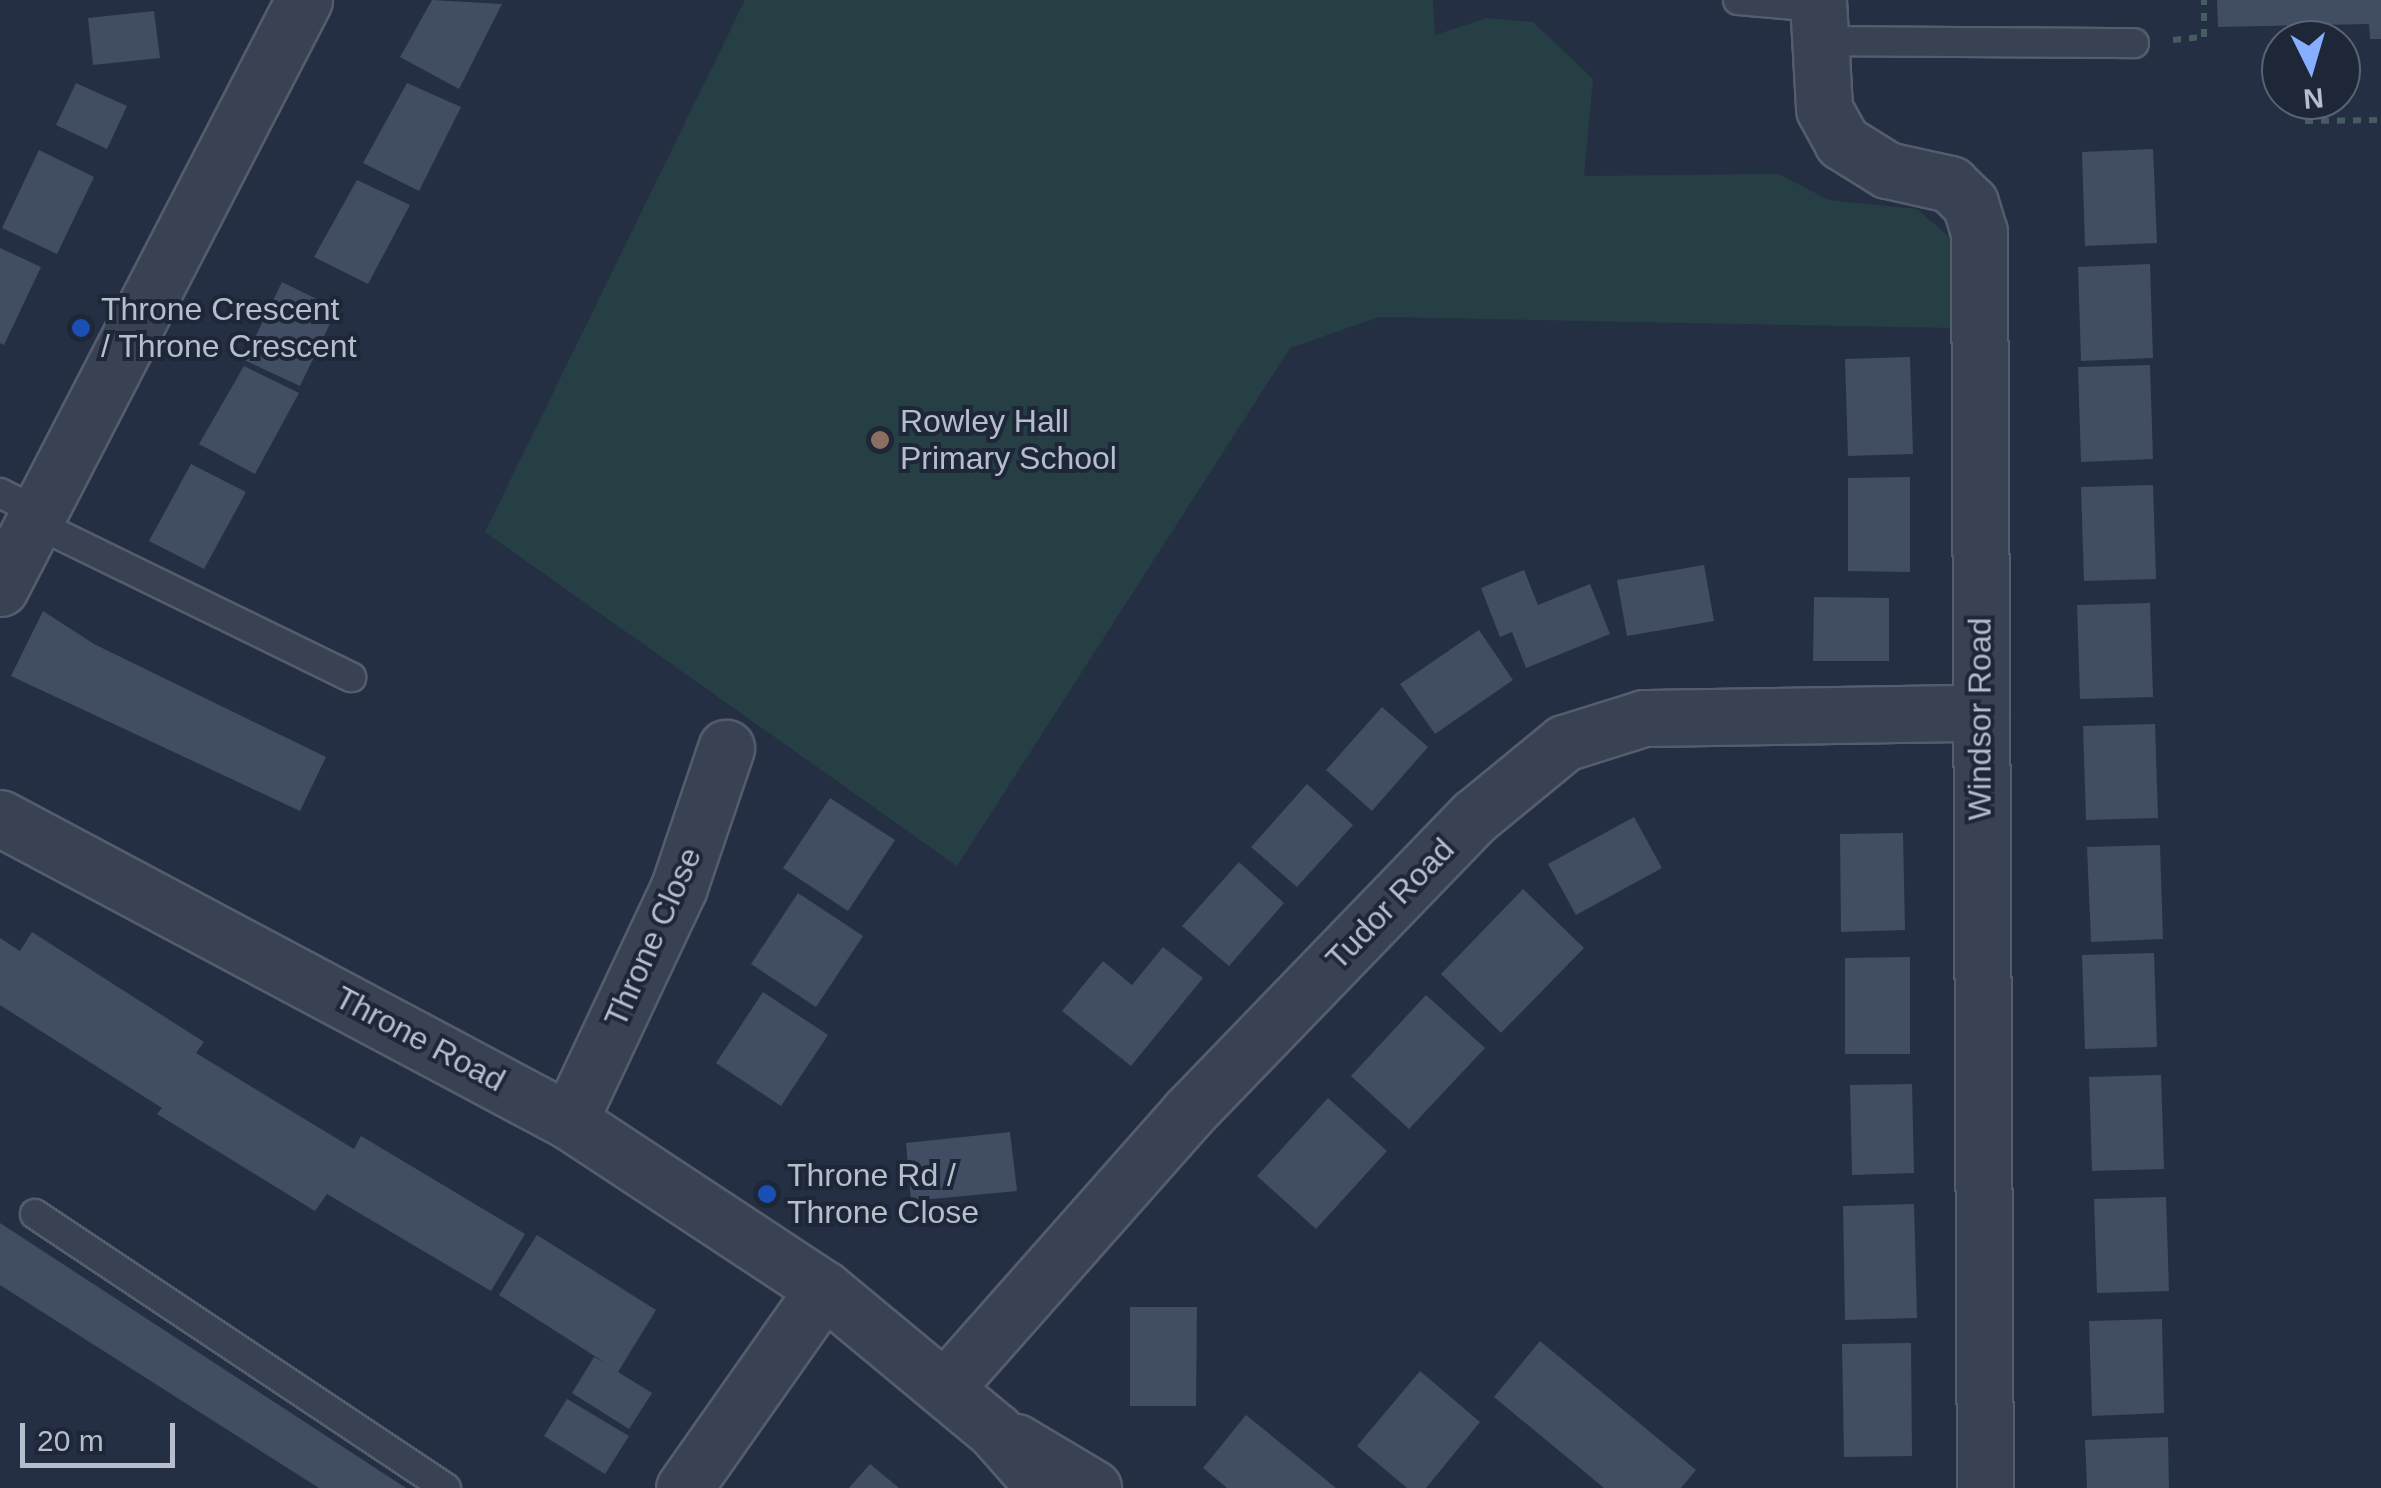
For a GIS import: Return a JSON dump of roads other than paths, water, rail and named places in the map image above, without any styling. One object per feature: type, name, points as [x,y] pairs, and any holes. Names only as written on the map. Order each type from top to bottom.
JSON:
[{"type":"street","points":[[0,588],[25,509],[304,0]]},
{"type":"street","name":"Windsor Road","points":[[1819,16],[1824,108],[1842,142],[1887,170],[1950,184],[1970,203],[1979,232],[1985,1488]]},
{"type":"street","name":"Tudor Road","points":[[944,1388],[1188,1113],[1474,816],[1564,743],[1644,718],[1981,713]]},
{"type":"street","name":"Throne Close","points":[[570,1122],[680,887],[726,748]]},
{"type":"street","name":"Throne Road","points":[[0,818],[570,1122],[824,1289],[995,1431],[1045,1488]]},
{"type":"street","points":[[684,1488],[824,1289]]},
{"type":"street","name":"Throne Road","points":[[995,1431],[1093,1488]]},
{"type":"lane","points":[[1738,0],[1819,16],[2134,43]]},
{"type":"lane","points":[[25,509],[351,677]]},
{"type":"lane","points":[[35,1214],[446,1488]]},
{"type":"place","name":"Throne Crescent / Throne Crescent","points":[[81,328]]},
{"type":"place","name":"Rowley Hall Primary School","points":[[880,440]]},
{"type":"place","name":"Throne Rd / Throne Close","points":[[767,1194]]}]
